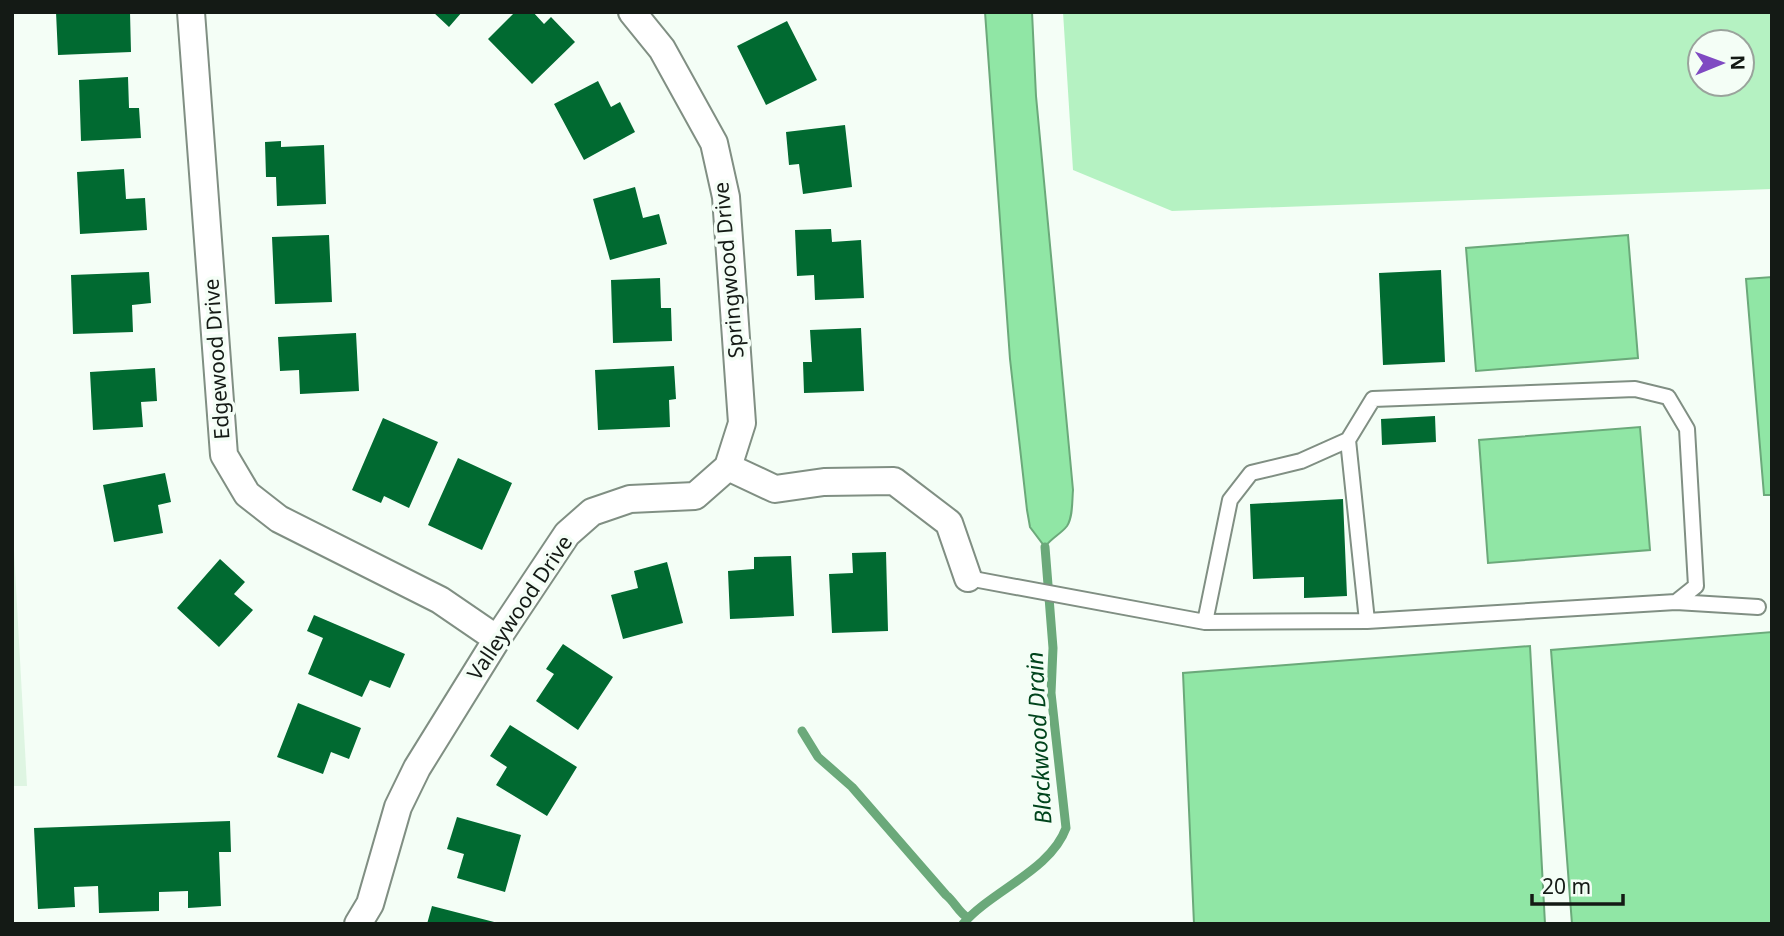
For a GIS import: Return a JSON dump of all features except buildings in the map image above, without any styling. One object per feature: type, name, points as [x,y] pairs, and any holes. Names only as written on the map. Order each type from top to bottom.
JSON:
[{"type":"street","name":"Edgewood Drive","points":[[191,12],[224,456],[247,494],[279,519],[440,600],[497,639]]},
{"type":"street","name":"Springwood Drive","points":[[632,12],[662,49],[715,143],[726,197],[742,423],[728,467]]},
{"type":"street","name":"Valleywood Drive","points":[[358,924],[370,904],[402,797],[417,768],[497,639],[568,534],[592,512],[630,499],[695,496],[728,467]]},
{"type":"street","points":[[728,467],[775,489],[824,482],[894,481],[949,523],[968,578]]},
{"type":"lane","points":[[1205,622],[1230,500],[1251,473],[1301,461],[1348,440],[1373,399],[1635,389],[1668,397],[1687,429],[1696,586],[1676,602]]},
{"type":"lane","points":[[1348,440],[1367,621]]},
{"type":"lane","points":[[968,578],[1205,622],[1367,621],[1676,602],[1758,607]]},
{"type":"shaded area","points":[[985,12],[1032,12],[1036,96],[1073,490],[1069,522],[1045,547],[1030,527],[1010,359]]},
{"type":"shaded area","points":[[1063,12],[1772,12],[1772,189],[1172,211],[1073,170]]},
{"type":"shaded area","points":[[1628,235],[1638,358],[1476,371],[1466,248]]},
{"type":"shaded area","points":[[1772,277],[1772,495],[1764,495],[1746,279]]},
{"type":"shaded area","points":[[1640,427],[1650,550],[1488,563],[1479,440]]},
{"type":"shaded area","points":[[12,515],[27,786],[12,786]]},
{"type":"shaded area","points":[[1772,632],[1772,924],[1572,924],[1551,650]]},
{"type":"shaded area","points":[[1530,646],[1545,924],[1194,924],[1183,673]]},
{"type":"waterway","name":"Blackwood Drain","points":[[963,924],[1048,856],[1066,828],[1051,693],[1053,648],[1045,547]]},
{"type":"waterway","points":[[802,731],[818,757],[852,787],[968,918]]}]
